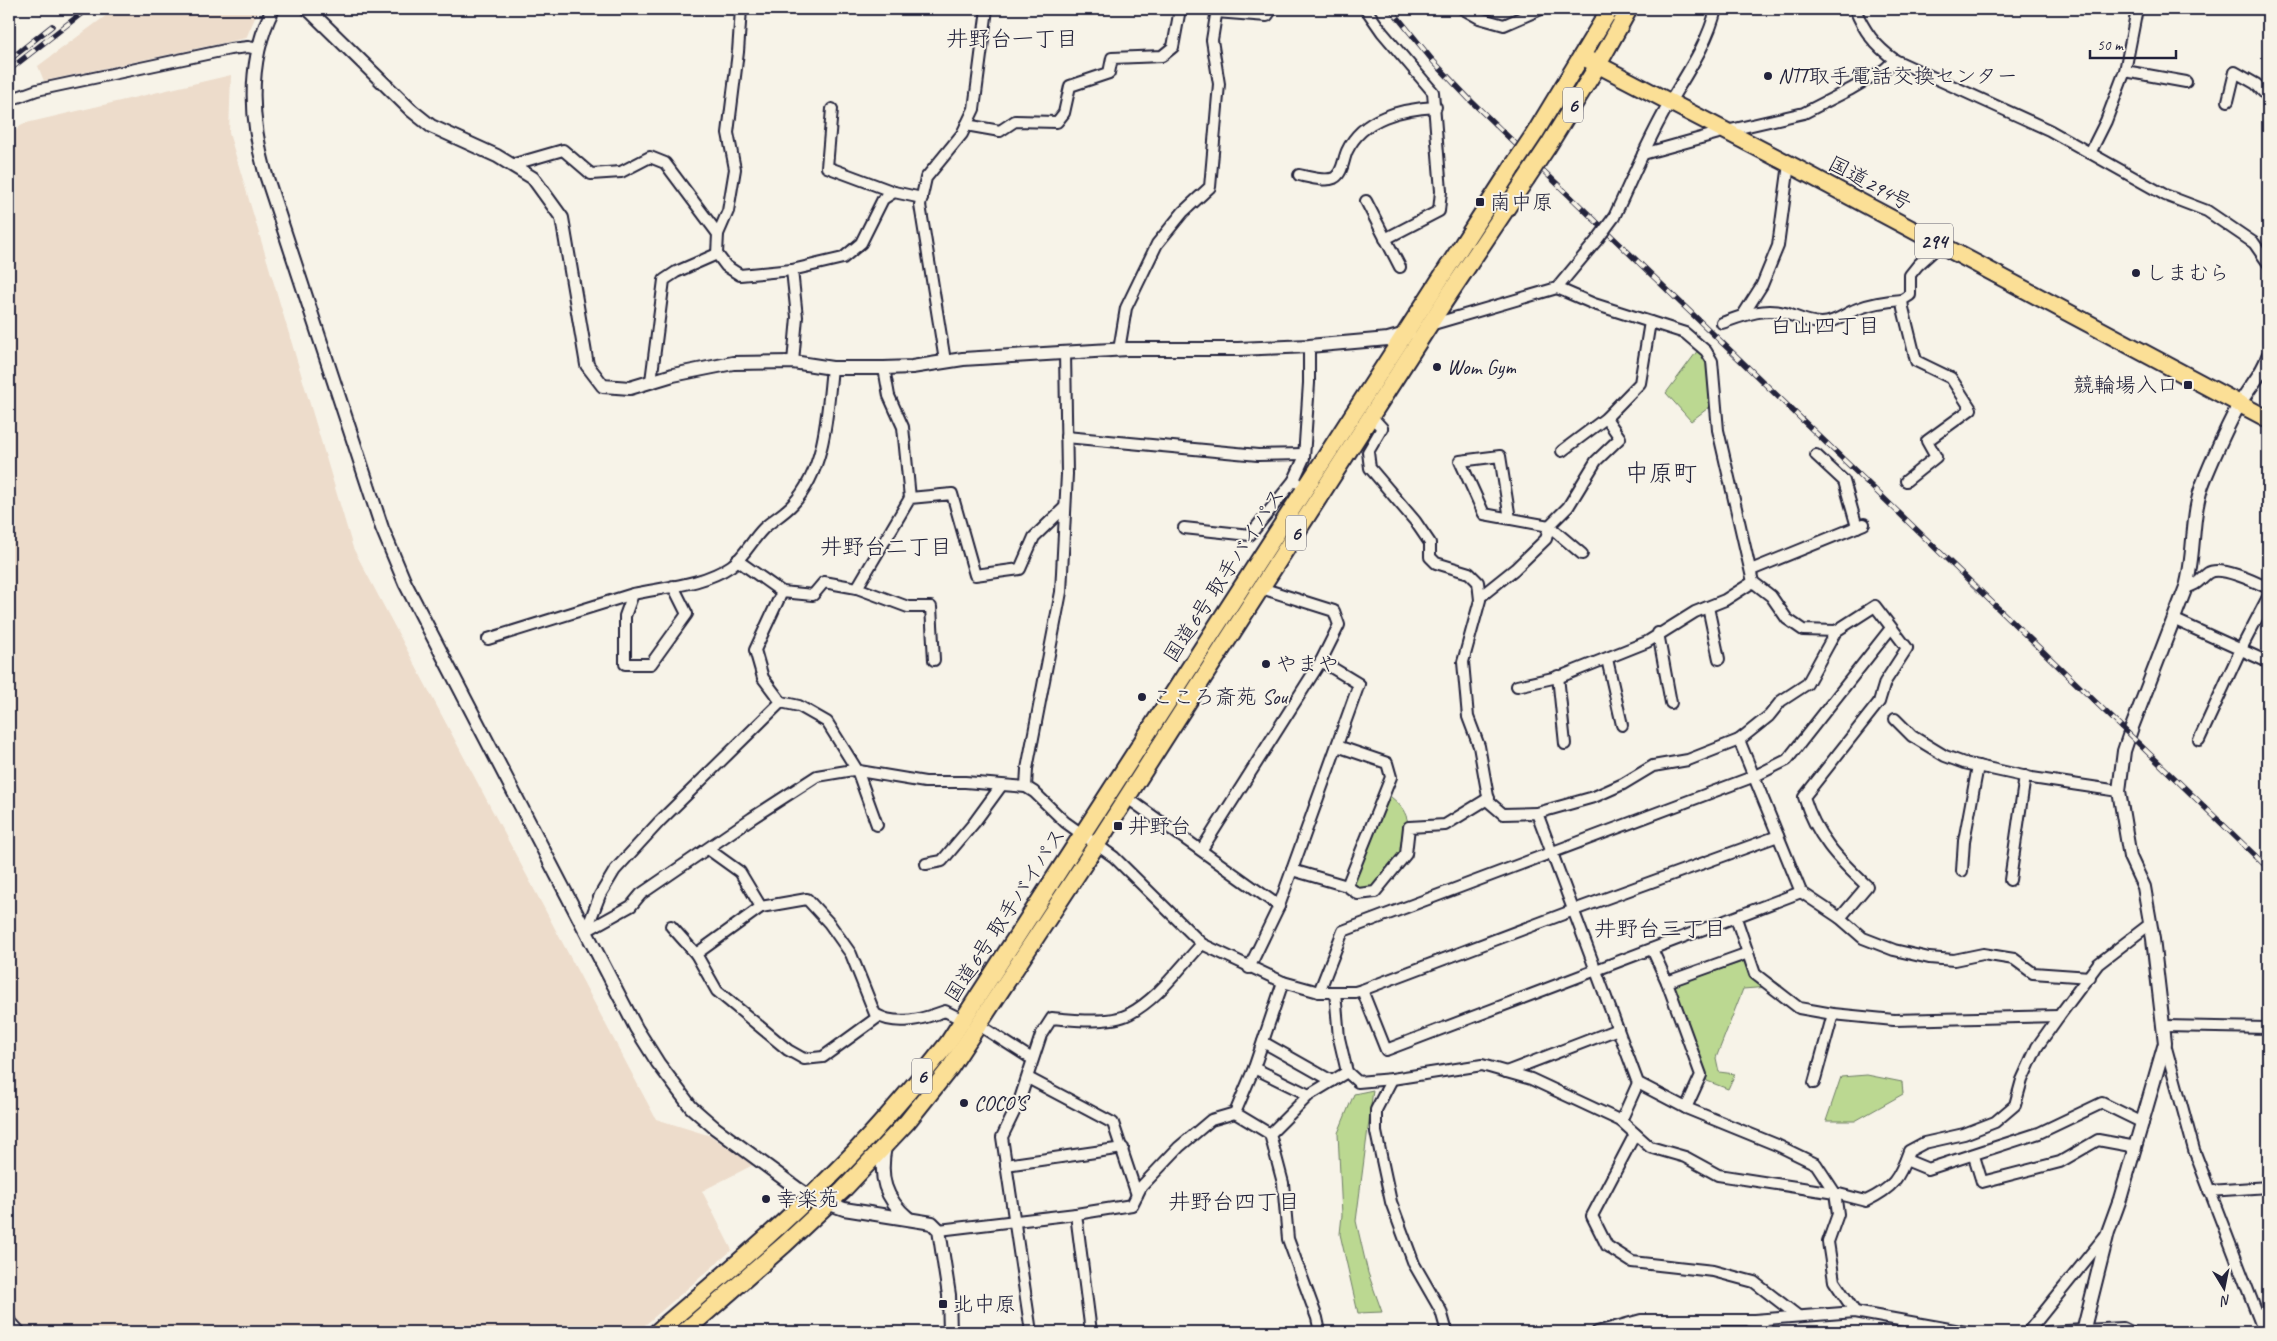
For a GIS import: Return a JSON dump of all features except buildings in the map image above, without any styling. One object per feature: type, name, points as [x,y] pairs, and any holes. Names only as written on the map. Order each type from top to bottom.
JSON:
[{"type":"highway","name":"国道6号 取手バイパス","points":[[657,1332],[810,1197],[893,1110],[942,1050],[1083,835],[1300,484],[1404,335],[1536,132],[1610,9]]},
{"type":"highway","name":"国道6号 取手バイパス","points":[[684,1332],[784,1245],[828,1204],[885,1146],[931,1092],[979,1026],[1371,416],[1548,146],[1598,65],[1629,9]]},
{"type":"highway","name":"国道294号","points":[[1583,56],[2268,419]]},
{"type":"street","points":[[273,9],[258,49],[253,104],[256,139],[265,172],[391,552],[636,1028],[674,1087],[691,1107],[714,1128],[810,1197],[844,1209],[932,1223],[939,1230],[950,1295],[950,1332]]},
{"type":"street","points":[[308,9],[411,110],[431,126],[512,165],[533,178],[562,218],[587,365],[603,386],[630,388],[673,375],[733,363],[793,362],[832,368],[912,367],[945,361],[1065,353],[1309,346],[1388,339],[1557,288],[1614,217],[1643,154],[1670,102],[1688,75],[1713,20],[1716,9]]},
{"type":"street","points":[[741,9],[728,134],[735,168],[728,211],[718,234],[717,254],[726,266],[740,276],[792,270],[843,258],[861,243],[883,198],[894,192]]},
{"type":"street","points":[[945,361],[920,205],[926,178],[962,134],[974,109],[987,9]]},
{"type":"street","points":[[966,125],[1000,131],[1015,120],[1057,122],[1064,113],[1070,86],[1109,74],[1112,58],[1162,56],[1173,47],[1180,9]]},
{"type":"street","points":[[1119,350],[1126,308],[1157,244],[1183,212],[1210,187],[1219,84],[1212,40],[1217,10],[1267,16],[1272,9]]},
{"type":"street","points":[[1366,9],[1382,32],[1433,92],[1436,107],[1441,191],[1438,211],[1385,239]]},
{"type":"street","points":[[1463,9],[1479,18],[1504,25],[1528,11],[1541,9]]},
{"type":"street","points":[[1855,9],[1868,35],[1879,49],[1895,60],[2049,130],[2165,195],[2207,211],[2254,243],[2268,263]]},
{"type":"street","points":[[2090,153],[2106,121],[2125,71],[2137,9]]},
{"type":"street","points":[[9,102],[37,90],[230,49],[248,47],[258,49]]},
{"type":"street","points":[[1643,154],[1726,131],[1804,113],[1851,89],[1885,69],[1895,60]]},
{"type":"street","points":[[2125,71],[2186,82]]},
{"type":"street","points":[[2228,101],[2235,72],[2256,84],[2268,97]]},
{"type":"street","points":[[1300,175],[1326,179],[1333,178],[1340,172],[1354,139],[1365,128],[1382,118],[1408,109],[1436,107]]},
{"type":"street","points":[[832,109],[827,166],[894,192],[922,198]]},
{"type":"street","points":[[512,165],[563,150],[591,174],[621,172],[650,157],[664,163],[718,234]]},
{"type":"street","points":[[1743,315],[1762,285],[1778,246],[1789,164]]},
{"type":"street","points":[[1366,201],[1400,267]]},
{"type":"street","points":[[1722,323],[1754,311],[1783,312],[1803,320],[1821,323],[1836,321],[1854,310],[1873,303],[1902,300],[1910,295],[1910,275],[1940,245]]},
{"type":"street","points":[[651,382],[664,280],[676,272],[717,254]]},
{"type":"street","points":[[792,270],[797,316],[793,362]]},
{"type":"street","points":[[1557,288],[1594,304],[1685,333],[1706,351],[1712,361],[1718,430],[1753,582],[1770,596],[1787,619],[1804,630],[1836,631]]},
{"type":"street","points":[[1902,300],[1916,361],[1951,378],[1971,409],[1927,441],[1936,457],[1906,481]]},
{"type":"street","points":[[1562,451],[1606,418],[1640,383],[1650,322]]},
{"type":"street","points":[[1184,528],[1250,535],[1300,484],[1309,383],[1309,346]]},
{"type":"street","points":[[1026,787],[1027,770],[1059,605],[1065,507],[1065,353]]},
{"type":"street","points":[[2264,1332],[2194,1150],[2165,1043],[2144,887],[2130,857],[2119,791],[2124,751],[2186,587],[2198,496],[2239,404],[2258,377],[2268,356]]},
{"type":"street","points":[[488,639],[633,594],[697,582],[732,566],[763,529],[793,504],[812,475],[822,446],[832,368]]},
{"type":"street","points":[[857,588],[910,498],[903,427],[889,396],[884,368]]},
{"type":"street","points":[[1371,416],[1382,428],[1368,452],[1370,468],[1416,521],[1430,543],[1430,557],[1436,563],[1469,574],[1478,582],[1480,597],[1463,662],[1468,717],[1479,746],[1490,802],[1503,814],[1537,813],[1594,797],[1623,784],[1653,766],[1688,760],[1739,740],[1769,716],[1780,701],[1807,684],[1836,631],[1875,606],[1907,648],[1885,682],[1879,702],[1804,797],[1810,817],[1834,854],[1867,886],[1840,918]]},
{"type":"street","points":[[1480,597],[1516,569],[1546,540],[1549,526],[1568,508],[1596,461],[1620,438],[1606,418]]},
{"type":"street","points":[[1066,437],[1258,455],[1304,454]]},
{"type":"street","points":[[1751,570],[1861,526],[1844,481],[1816,455]]},
{"type":"street","points":[[1510,519],[1500,456],[1460,461],[1484,514],[1510,519],[1549,526],[1582,554]]},
{"type":"street","points":[[910,498],[952,494],[975,575],[1020,569],[1034,537],[1065,507]]},
{"type":"street","points":[[737,560],[782,592],[813,595],[824,582],[857,588],[908,607],[931,607],[934,660]]},
{"type":"street","points":[[2186,587],[2193,586],[2210,572],[2214,571],[2235,575],[2268,588]]},
{"type":"street","points":[[1517,686],[1558,676],[1607,659],[1647,642],[1708,607],[1725,600],[1753,582]]},
{"type":"street","points":[[633,594],[626,616],[625,664],[651,664],[687,614],[673,586]]},
{"type":"street","points":[[1202,849],[1321,661],[1339,625],[1334,611],[1261,588]]},
{"type":"street","points":[[782,592],[755,650],[763,678],[781,702],[799,706],[827,722],[857,770],[877,825]]},
{"type":"street","points":[[2199,740],[2241,649],[2268,597]]},
{"type":"street","points":[[1708,607],[1719,659]]},
{"type":"street","points":[[2173,619],[2268,662]]},
{"type":"street","points":[[1319,992],[1343,931],[1754,776],[1787,760],[1891,628]]},
{"type":"street","points":[[1658,634],[1671,703]]},
{"type":"street","points":[[1607,659],[1622,725]]},
{"type":"street","points":[[1249,968],[1279,906],[1359,684],[1321,661]]},
{"type":"street","points":[[1558,676],[1565,744]]},
{"type":"street","points":[[586,931],[600,895],[615,870],[659,822],[781,702]]},
{"type":"street","points":[[1895,719],[1912,736],[1944,756],[1978,766],[2025,776],[2119,791]]},
{"type":"street","points":[[1739,740],[1801,892],[1840,918],[1863,938],[1894,950],[1929,958],[1954,960],[1983,954],[2014,959],[2033,973],[2090,977]]},
{"type":"street","points":[[1337,746],[1387,763],[1391,777],[1347,886]]},
{"type":"street","points":[[1962,871],[1964,841],[1978,766]]},
{"type":"street","points":[[586,931],[631,906],[641,894],[817,776],[857,770],[925,782],[965,782],[1026,787],[1083,835],[1114,857],[1202,944],[1249,968],[1283,982],[1319,992],[1362,990],[1778,836]]},
{"type":"street","points":[[2010,880],[2025,776]]},
{"type":"street","points":[[926,864],[942,861],[974,823],[1001,786]]},
{"type":"street","points":[[1126,797],[1202,849],[1279,906]]},
{"type":"street","points":[[1292,870],[1347,886],[1358,894],[1374,892],[1406,854],[1409,827],[1445,825],[1489,798]]},
{"type":"street","points":[[1537,813],[1638,1083],[1686,1108],[1777,1145],[1816,1164],[1836,1193],[1838,1214],[1828,1242],[1834,1280],[1855,1312]]},
{"type":"street","points":[[708,849],[740,872],[761,907]]},
{"type":"street","points":[[1362,990],[1386,1050],[1801,892]]},
{"type":"street","points":[[696,954],[761,907],[807,899],[829,923],[851,954],[875,1014],[878,1017],[918,1021],[945,1012],[963,1020]]},
{"type":"street","points":[[1736,918],[1755,974],[1799,1008],[1833,1014],[1894,1020],[2058,1016]]},
{"type":"street","points":[[1335,992],[1339,1038],[1347,1072],[1358,1082],[1392,1080],[1482,1065],[1531,1079],[1621,1121],[1650,1147],[1685,1157],[1718,1175],[1836,1193],[1866,1201],[1884,1192],[1901,1174],[1909,1151],[1964,1134],[1994,1122],[2015,1105],[2022,1080],[2037,1047],[2058,1016],[2090,977],[2098,964],[2150,924]]},
{"type":"street","points":[[671,926],[696,954],[717,991],[788,1050],[804,1059],[823,1057],[878,1017]]},
{"type":"street","points":[[1031,1332],[1002,1137],[1028,1078],[1032,1059],[1041,1035],[1052,1018],[1095,1021],[1128,1015],[1155,994],[1202,944]]},
{"type":"street","points":[[1652,949],[1667,982],[1701,1075],[1686,1108]]},
{"type":"street","points":[[1667,982],[1748,953]]},
{"type":"street","points":[[1236,1113],[1254,1068],[1283,982]]},
{"type":"street","points":[[1814,1083],[1833,1014]]},
{"type":"street","points":[[979,1026],[1032,1059]]},
{"type":"street","points":[[2164,1026],[2268,1028]]},
{"type":"street","points":[[1506,1072],[1618,1029]]},
{"type":"street","points":[[1263,1042],[1332,1081]]},
{"type":"street","points":[[2083,1331],[2108,1232],[2136,1147],[2165,1043]]},
{"type":"street","points":[[1254,1068],[1309,1096]]},
{"type":"street","points":[[1270,1134],[1309,1096],[1347,1072]]},
{"type":"street","points":[[1028,1078],[1113,1123],[1123,1148],[1137,1195]]},
{"type":"street","points":[[1392,1080],[1376,1110],[1376,1132],[1392,1202],[1414,1264],[1441,1311],[1447,1332]]},
{"type":"street","points":[[1621,1121],[1638,1083]]},
{"type":"street","points":[[1906,1160],[1928,1169],[1974,1156],[2039,1133],[2102,1103],[2142,1123]]},
{"type":"street","points":[[939,1230],[1076,1214],[1132,1205],[1140,1186],[1179,1147],[1211,1120],[1236,1113],[1270,1134],[1283,1184],[1288,1239],[1317,1318],[1320,1332]]},
{"type":"street","points":[[1635,1134],[1592,1216],[1607,1246],[1632,1262],[1713,1270],[1754,1282],[1798,1316]]},
{"type":"street","points":[[1974,1156],[1982,1182],[2060,1162],[2098,1140],[2136,1147]]},
{"type":"street","points":[[885,1146],[882,1166],[885,1186],[897,1209],[909,1219]]},
{"type":"street","points":[[1006,1165],[1123,1148]]},
{"type":"street","points":[[2209,1191],[2268,1186]]},
{"type":"street","points":[[1076,1214],[1091,1332]]},
{"type":"street","points":[[2028,1332],[2108,1232]]},
{"type":"street","points":[[1597,1332],[1641,1320],[1798,1316],[1855,1312],[1966,1332]]},
{"type":"street","points":[[1744,1318],[1771,1332]]},
{"type":"street","points":[[9,1320],[20,1332]]},
{"type":"street","points":[[2047,1332],[2123,1328],[2131,1332]]},
{"type":"shaded area","points":[[115,9],[259,9],[246,38],[44,81],[38,66]]},
{"type":"shaded area","points":[[231,75],[229,133],[353,548],[656,1119],[711,1136],[753,1165],[702,1191],[732,1250],[637,1332],[29,1332],[9,1310],[9,138],[22,124]]},
{"type":"green space","points":[[1701,346],[1706,351],[1716,402],[1691,421],[1666,393]]},
{"type":"green space","points":[[1387,794],[1405,812],[1409,833],[1409,851],[1375,892],[1347,886]]},
{"type":"green space","points":[[1746,961],[1782,986],[1743,989],[1716,1058],[1719,1072],[1735,1074],[1728,1089],[1707,1081],[1673,985]]},
{"type":"green space","points":[[1867,1075],[1902,1082],[1903,1094],[1855,1121],[1826,1121],[1841,1077]]},
{"type":"green space","points":[[1373,1090],[1356,1221],[1368,1273],[1382,1312],[1358,1313],[1340,1234],[1342,1215],[1338,1133],[1354,1094]]},
{"type":"railway","points":[[9,70],[87,9]]},
{"type":"railway","points":[[1391,9],[1433,61],[1471,101],[2268,868]]},
{"type":"railway","points":[[9,60],[52,26]]},
{"type":"place","name":"NTT取手電話交換センター","points":[[1768,76]]},
{"type":"place","name":"南中原","points":[[1480,202]]},
{"type":"place","name":"しまむら","points":[[2136,273]]},
{"type":"place","name":"Wom Gym","points":[[1437,367]]},
{"type":"place","name":"競輪場入口","points":[[2188,385]]},
{"type":"place","name":"やまや","points":[[1266,664]]},
{"type":"place","name":"こころ斎苑 Sou","points":[[1142,697]]},
{"type":"place","name":"井野台","points":[[1118,826]]},
{"type":"place","name":"COCO’S","points":[[964,1103]]},
{"type":"place","name":"幸楽苑","points":[[766,1199]]},
{"type":"place","name":"北中原","points":[[943,1304]]},
{"type":"district","name":"井野台一丁目","points":[[1012,38]]},
{"type":"district","name":"白山四丁目","points":[[1825,325]]},
{"type":"district","name":"中原町","points":[[1661,473]]},
{"type":"district","name":"井野台二丁目","points":[[886,546]]},
{"type":"district","name":"井野台三丁目","points":[[1660,928]]},
{"type":"district","name":"井野台四丁目","points":[[1234,1201]]}]
